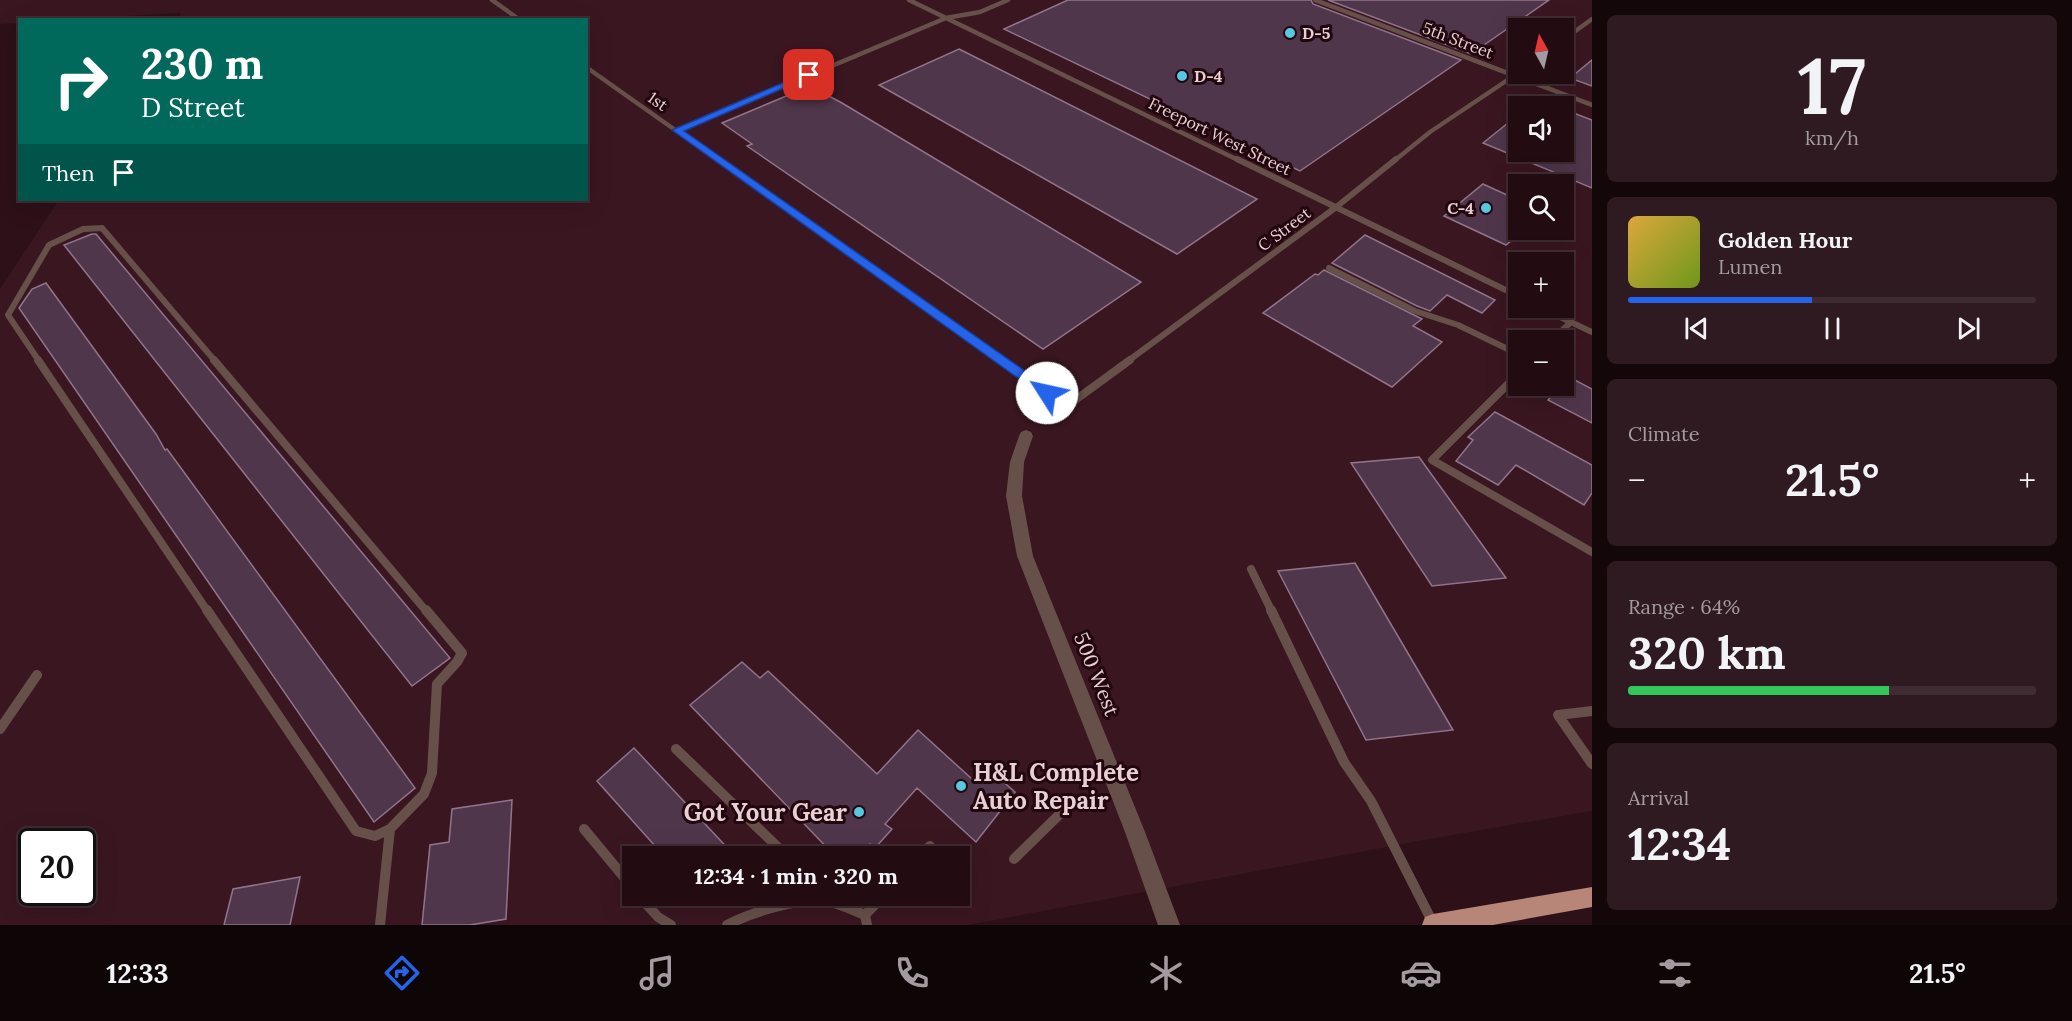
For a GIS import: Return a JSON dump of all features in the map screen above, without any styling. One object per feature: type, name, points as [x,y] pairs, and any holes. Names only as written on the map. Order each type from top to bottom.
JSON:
[{"type":"main road","points":[[1433,925],[1590,901]]},
{"type":"street","name":"500 West","points":[[1026,436],[1017,462],[1014,496],[1025,556],[1135,832],[1169,925]]},
{"type":"lane","points":[[492,0],[517,18]]},
{"type":"lane","name":"Freeport West Street","points":[[909,0],[1508,291]]},
{"type":"lane","points":[[677,130],[946,18],[980,12],[1008,0]]},
{"type":"lane","name":"5th Street","points":[[1315,0],[1508,71]]},
{"type":"lane","points":[[1574,32],[1592,19]]},
{"type":"lane","name":"1st","points":[[588,68],[1066,406]]},
{"type":"lane","name":"C Street","points":[[1066,406],[1335,208],[1430,132],[1508,79]]},
{"type":"lane","name":"5th Street","points":[[1541,84],[1592,105]]},
{"type":"lane","points":[[380,925],[390,829],[424,794],[432,773],[435,691],[444,674],[458,663],[462,653],[102,228],[92,226],[56,240],[50,245],[8,315],[356,831],[375,836],[390,829]]},
{"type":"lane","points":[[1329,267],[1415,311],[1458,325],[1508,349]]},
{"type":"lane","points":[[1562,318],[1592,332]]},
{"type":"lane","points":[[1562,330],[1570,322]]},
{"type":"lane","points":[[1508,384],[1432,460],[1592,552]]},
{"type":"lane","points":[[1251,569],[1344,762],[1371,801],[1433,925]]},
{"type":"lane","points":[[0,729],[36,675]]},
{"type":"lane","points":[[1592,711],[1558,715],[1592,764]]},
{"type":"lane","points":[[676,749],[777,846]]},
{"type":"lane","points":[[1014,859],[1062,812]]},
{"type":"lane","points":[[584,829],[622,875]]},
{"type":"lane","points":[[648,906],[658,918],[671,925]]},
{"type":"lane","points":[[728,925],[734,920],[783,906]]},
{"type":"lane","points":[[837,906],[866,920],[876,906]]},
{"type":"shaded area","points":[[0,0],[1592,0],[1592,811],[968,925],[0,925],[0,289],[58,201],[588,201],[588,18],[178,18],[181,13],[91,18],[18,18],[18,23],[0,24]]},
{"type":"building","points":[[1068,0],[1311,0],[1313,4],[1461,60],[1300,171],[1004,29]]},
{"type":"building","points":[[1328,0],[1549,0],[1523,18],[1508,18],[1508,28],[1471,54]]},
{"type":"building","points":[[959,49],[1257,199],[1177,254],[879,85]]},
{"type":"building","points":[[1592,60],[1592,86],[1574,79],[1574,75]]},
{"type":"building","points":[[810,86],[1141,282],[1043,349],[747,146],[752,144],[722,123]]},
{"type":"building","points":[[1574,113],[1592,120],[1592,188],[1574,181],[1574,174],[1558,174],[1529,162],[1574,162]]},
{"type":"building","points":[[1508,123],[1508,153],[1483,143]]},
{"type":"building","name":"C-4","points":[[1483,184],[1508,195],[1508,240],[1512,240],[1506,245],[1444,216]]},
{"type":"building","points":[[96,234],[450,658],[412,686],[64,245]]},
{"type":"building","points":[[1365,235],[1495,300],[1482,313],[1447,295],[1430,311],[1332,263]]},
{"type":"building","points":[[1324,270],[1422,319],[1413,326],[1442,342],[1392,387],[1263,313],[1315,274],[1318,275]]},
{"type":"building","points":[[46,283],[156,434],[165,450],[167,449],[415,788],[374,822],[19,308],[32,289]]},
{"type":"building","points":[[1574,380],[1592,389],[1592,423],[1548,400],[1552,396],[1574,396]]},
{"type":"building","points":[[1495,412],[1592,465],[1592,493],[1584,505],[1516,465],[1498,485],[1456,461],[1473,440],[1468,437]]},
{"type":"building","points":[[1419,457],[1506,578],[1432,586],[1351,463]]},
{"type":"building","points":[[1355,563],[1453,730],[1366,740],[1278,571]]},
{"type":"building","points":[[742,662],[760,678],[768,671],[877,774],[918,730],[972,779],[983,764],[1015,792],[976,842],[917,788],[885,824],[892,829],[877,846],[870,844],[868,846],[825,846],[690,705]]},
{"type":"building","points":[[634,748],[726,846],[655,846],[597,781]]},
{"type":"building","points":[[512,800],[506,919],[470,925],[422,925],[430,845],[449,842],[452,809]]},
{"type":"building","points":[[300,877],[290,925],[224,925],[233,889]]},
{"type":"place","name":"D-5","points":[[1290,33]]},
{"type":"place","name":"D-4","points":[[1182,76]]},
{"type":"place","name":"C-4","points":[[1486,208]]},
{"type":"place","name":"H&L Complete Auto Repair","points":[[961,786]]},
{"type":"place","name":"Got Your Gear","points":[[859,812]]},
{"type":"route","points":[[809,75],[677,130],[1047,393]]}]
